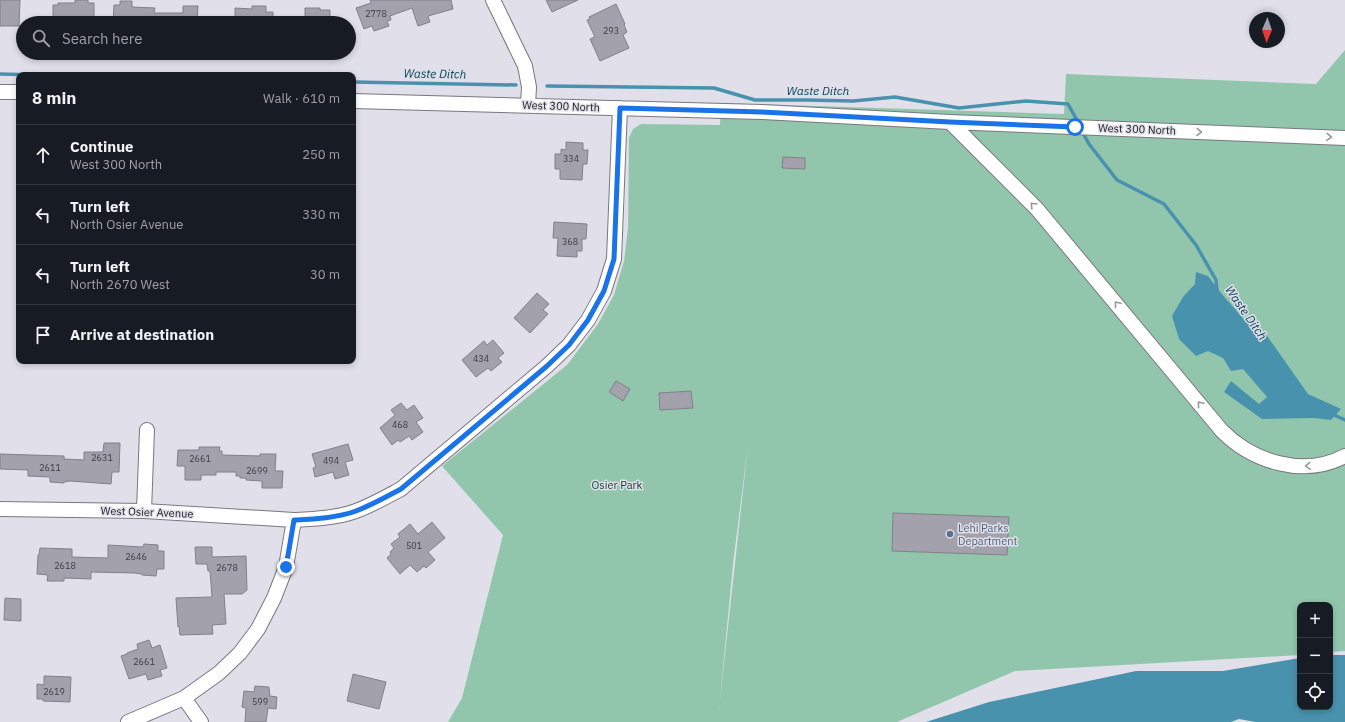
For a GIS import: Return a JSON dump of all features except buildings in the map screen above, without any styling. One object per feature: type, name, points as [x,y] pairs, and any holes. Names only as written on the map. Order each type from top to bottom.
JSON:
[{"type":"street","points":[[494,0],[525,66],[529,88],[528,105]]},
{"type":"street","points":[[0,92],[16,92]]},
{"type":"street","name":"West 300 North","points":[[356,101],[762,112],[950,122],[1345,138]]},
{"type":"street","name":"West Osier Avenue","points":[[0,509],[144,511],[294,520],[355,512],[401,489],[547,366],[569,345],[588,320],[604,291],[614,259],[620,108]]},
{"type":"street","points":[[950,122],[1037,209],[1222,431],[1234,442],[1247,451],[1284,465],[1320,465],[1336,461],[1345,456]]},
{"type":"street","points":[[144,511],[147,430]]},
{"type":"street","points":[[128,722],[184,698],[219,673],[240,653],[258,629],[274,598],[286,567],[294,520]]},
{"type":"street","points":[[184,698],[201,722]]},
{"type":"green space","name":"Osier Park","points":[[1345,50],[1345,651],[1333,652],[1333,602],[1297,602],[1297,655],[1015,671],[897,722],[448,722],[462,698],[503,535],[442,466],[567,365],[598,324],[614,295],[624,261],[628,228],[629,138],[633,129],[641,124],[720,125],[721,103],[1064,114],[1066,74],[1316,84]],"holes":[[[748,445],[720,702],[733,564]]]},
{"type":"water","points":[[1196,272],[1208,276],[1246,322],[1265,333],[1308,394],[1341,409],[1331,420],[1314,418],[1262,419],[1224,392],[1231,381],[1259,404],[1267,397],[1243,369],[1231,371],[1223,358],[1208,351],[1196,356],[1179,339],[1172,316],[1183,297],[1195,284]]},
{"type":"water","points":[[1333,655],[1345,655],[1345,722],[1255,722],[1239,719],[1231,722],[926,722],[989,702],[1136,671],[1223,671],[1297,659],[1297,710],[1333,710]]},
{"type":"waterway","name":"Waste Ditch","points":[[0,74],[16,74]]},
{"type":"waterway","name":"Waste Ditch","points":[[356,82],[516,85]]},
{"type":"waterway","name":"Waste Ditch","points":[[547,86],[714,88],[755,100],[853,101],[895,97],[959,108],[1026,101],[1068,104],[1078,122]]},
{"type":"waterway","name":"Waste Ditch","points":[[1083,133],[1089,144],[1117,180],[1164,204],[1196,245],[1216,280],[1217,290]]},
{"type":"waterway","name":"Waste Ditch","points":[[1332,414],[1345,420]]},
{"type":"place","name":"Lehi Parks Department","points":[[950,534]]},
{"type":"route","points":[[286,567],[294,520],[314,519],[355,512],[401,489],[547,366],[569,345],[588,320],[604,291],[614,259],[620,108],[762,112],[1075,127]]}]
